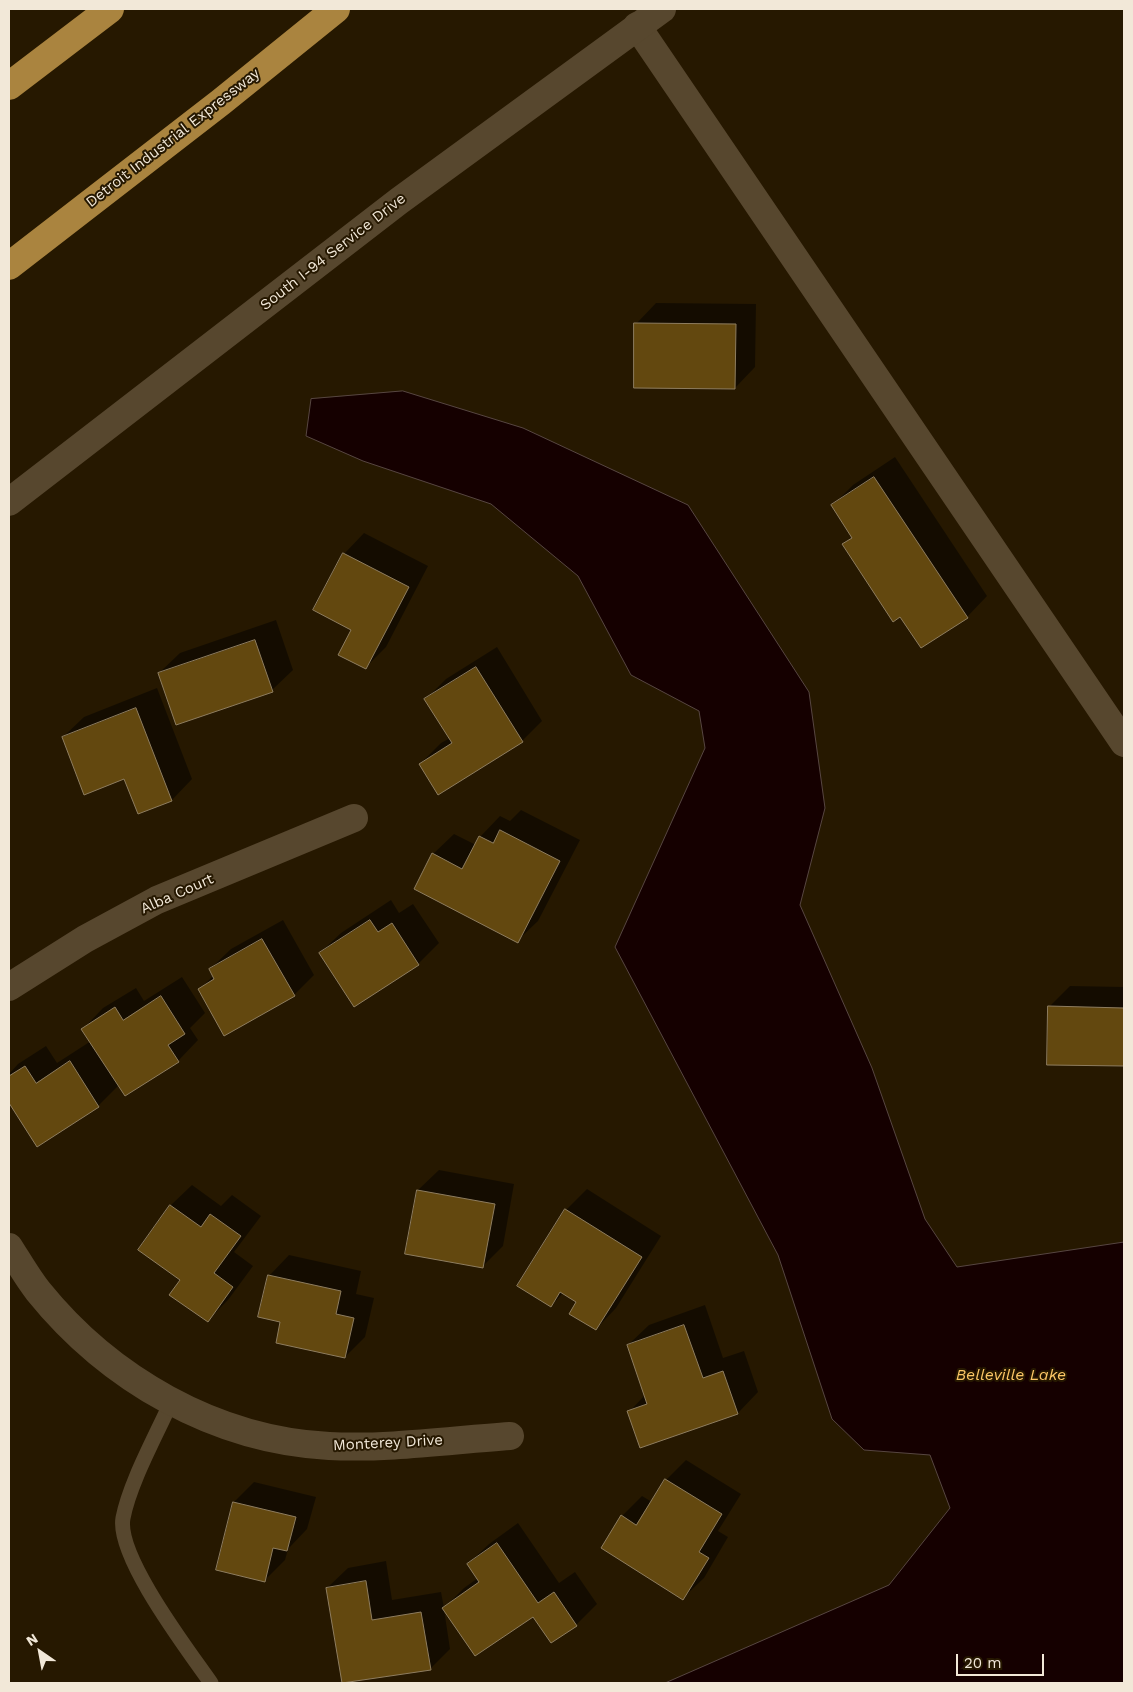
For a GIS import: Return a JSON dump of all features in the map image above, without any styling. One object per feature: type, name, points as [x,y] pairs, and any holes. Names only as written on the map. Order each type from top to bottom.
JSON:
[{"type":"highway","points":[[9,86],[110,9]]},
{"type":"highway","name":"Detroit Industrial Expressway","points":[[9,266],[221,102],[336,9]]},
{"type":"street","name":"South I-94 Service Drive","points":[[9,502],[399,201],[662,9]]},
{"type":"street","points":[[637,26],[1124,743]]},
{"type":"street","name":"Alba Court","points":[[9,987],[85,939],[157,900],[354,818]]},
{"type":"street","name":"Monterey Drive","points":[[9,1247],[38,1290],[77,1334],[123,1372],[171,1402],[216,1422],[261,1436],[329,1446],[363,1446],[510,1436]]},
{"type":"lane","points":[[171,1402],[135,1484],[123,1519],[128,1552],[142,1578],[211,1683]]},
{"type":"water","name":"Belleville Lake","points":[[403,391],[523,428],[688,505],[809,692],[825,808],[800,905],[872,1068],[925,1219],[957,1267],[1124,1242],[1124,1683],[665,1683],[889,1585],[950,1508],[930,1455],[864,1450],[832,1419],[778,1255],[615,947],[705,748],[699,711],[631,675],[578,576],[491,504],[363,461],[306,436],[311,399]]},
{"type":"building","points":[[634,323],[736,324],[735,389],[634,388]]},
{"type":"building","points":[[874,477],[968,618],[921,648],[900,617],[893,622],[842,544],[852,538],[831,505]]},
{"type":"building","points":[[343,553],[409,587],[366,669],[338,655],[351,630],[313,610]]},
{"type":"building","points":[[255,640],[273,692],[176,725],[158,673]]},
{"type":"building","points":[[476,667],[523,742],[438,795],[419,764],[452,743],[424,699]]},
{"type":"building","points":[[136,708],[172,801],[138,814],[124,779],[84,795],[62,737]]},
{"type":"building","points":[[500,830],[560,861],[518,943],[414,889],[432,853],[462,869],[479,836],[493,843]]},
{"type":"building","points":[[370,920],[378,932],[392,923],[419,965],[354,1007],[319,953]]},
{"type":"building","points":[[262,939],[295,996],[224,1036],[198,989],[214,979],[209,969]]},
{"type":"building","points":[[161,996],[185,1034],[168,1045],[179,1062],[125,1096],[81,1029],[115,1007],[123,1020]]},
{"type":"building","points":[[1048,1006],[1124,1008],[1124,1066],[1047,1065]]},
{"type":"building","points":[[70,1061],[99,1107],[37,1147],[9,1103],[9,1076],[25,1066],[36,1083]]},
{"type":"building","points":[[417,1190],[495,1204],[483,1268],[405,1254]]},
{"type":"building","points":[[170,1205],[201,1227],[210,1214],[241,1236],[214,1273],[233,1287],[208,1322],[169,1295],[180,1280],[138,1250]]},
{"type":"building","points":[[565,1209],[642,1257],[596,1330],[569,1314],[576,1302],[560,1292],[551,1307],[517,1286]]},
{"type":"building","points":[[268,1275],[341,1291],[336,1314],[354,1318],[345,1358],[276,1343],[280,1322],[258,1317]]},
{"type":"building","points":[[684,1325],[703,1378],[723,1371],[738,1414],[640,1448],[627,1411],[647,1404],[627,1345]]},
{"type":"building","points":[[665,1479],[722,1514],[699,1552],[709,1558],[683,1600],[601,1548],[621,1515],[636,1525]]},
{"type":"building","points":[[233,1502],[296,1517],[287,1551],[273,1548],[265,1582],[216,1570]]},
{"type":"building","points":[[497,1543],[538,1603],[554,1592],[577,1626],[551,1643],[533,1617],[475,1656],[442,1608],[479,1582],[467,1564]]},
{"type":"building","points":[[366,1581],[372,1620],[421,1612],[431,1670],[342,1683],[326,1588]]}]
